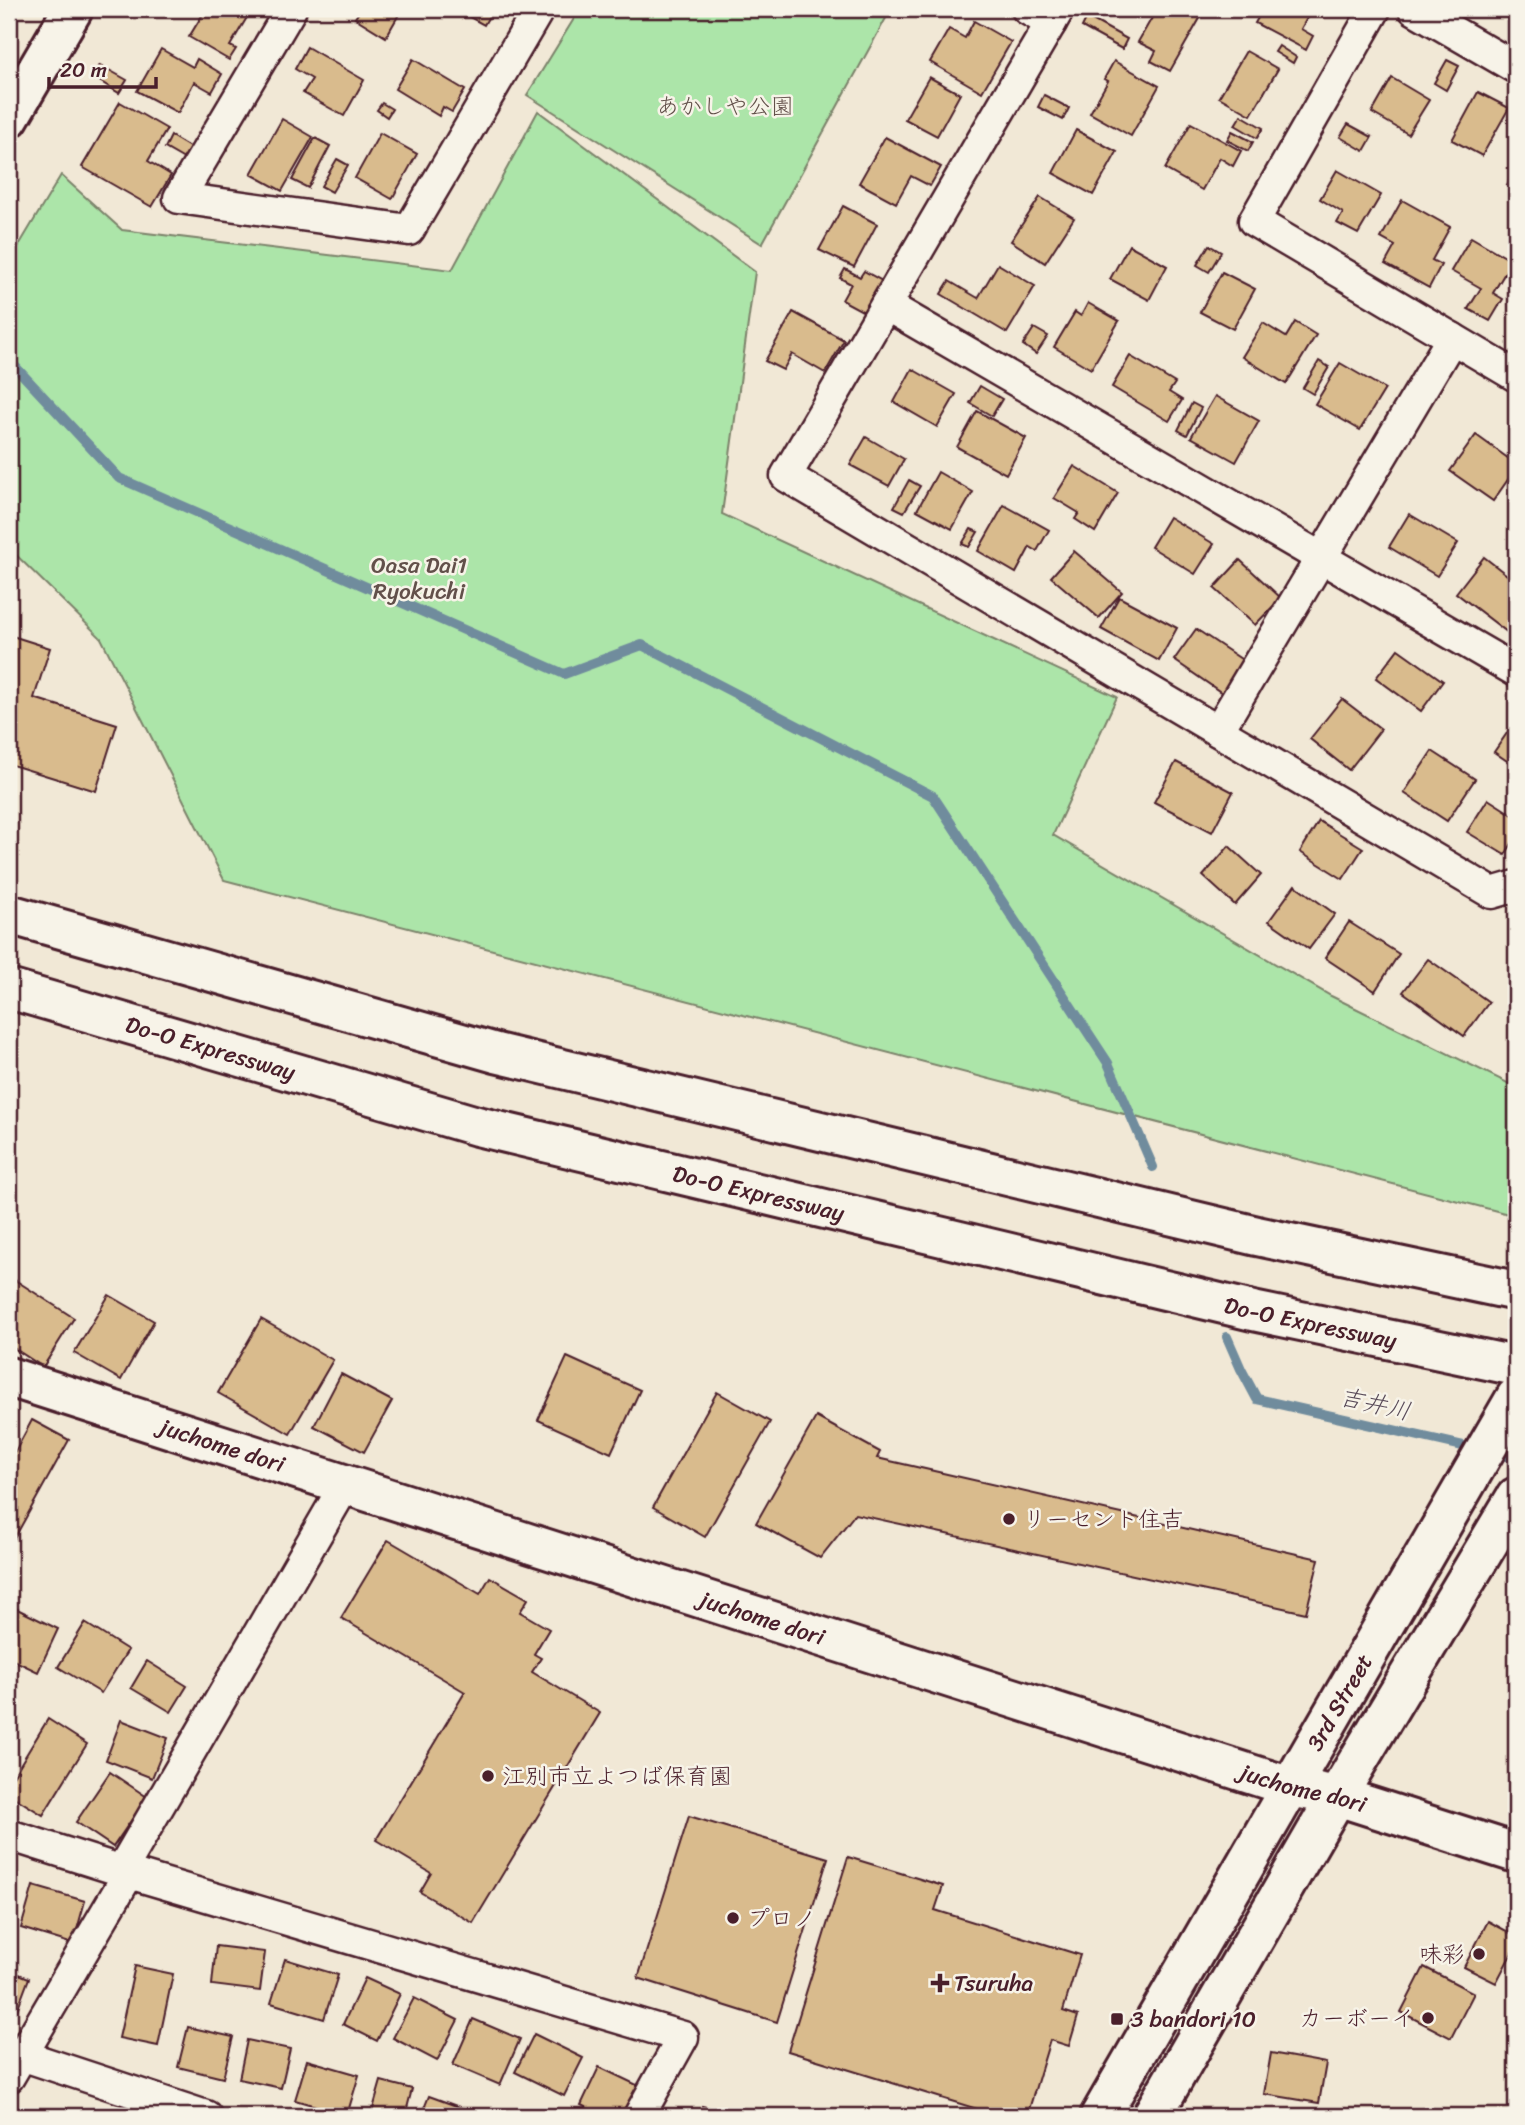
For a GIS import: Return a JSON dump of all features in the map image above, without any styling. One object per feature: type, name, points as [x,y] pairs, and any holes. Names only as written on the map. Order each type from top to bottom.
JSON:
[{"type":"main road","points":[[9,118],[74,9]]},
{"type":"main road","points":[[9,914],[496,1053],[1257,1236],[1516,1291]]},
{"type":"main road","name":"Do-O Expressway","points":[[9,989],[477,1126],[1253,1311],[1516,1366]]},
{"type":"main road","name":"juchome dori","points":[[9,1377],[1291,1787],[1337,1796],[1516,1853]]},
{"type":"main road","name":"3rd Street","points":[[1100,2116],[1516,1397]]},
{"type":"main road","name":"3rd Street","points":[[1152,2116],[1337,1796],[1516,1497]]},
{"type":"street","points":[[291,9],[179,198],[409,230],[539,9]]},
{"type":"street","points":[[1375,9],[1254,221],[1516,376]]},
{"type":"street","points":[[1414,9],[1516,68]]},
{"type":"street","points":[[1046,13],[886,305],[786,476],[1492,893],[1516,886]]},
{"type":"street","points":[[886,305],[1516,671]]},
{"type":"street","points":[[1218,731],[1452,338]]},
{"type":"street","points":[[206,2116],[13,2062],[125,1872],[345,1485]]},
{"type":"street","points":[[9,1835],[125,1872],[683,2037],[639,2116]]},
{"type":"green space","name":"あかしや公園","points":[[580,9],[891,9],[762,244],[527,95]]},
{"type":"green space","name":"Oasa Dai1 Ryokuchi","points":[[538,111],[755,272],[722,514],[1117,697],[1053,835],[1331,996],[1516,1087],[1516,1216],[224,880],[101,638],[9,548],[9,262],[61,175],[122,230],[452,270]]},
{"type":"building","points":[[206,9],[252,9],[230,46],[236,49],[229,60],[189,37]]},
{"type":"building","points":[[361,9],[402,9],[386,37],[355,18]]},
{"type":"building","points":[[455,9],[493,9],[484,25]]},
{"type":"building","points":[[928,9],[945,9],[941,16]]},
{"type":"building","points":[[1157,9],[1196,9],[1203,13],[1170,71],[1151,61],[1156,51],[1138,42]]},
{"type":"building","points":[[1263,9],[1312,9],[1301,29],[1313,36],[1306,50],[1255,23]]},
{"type":"building","points":[[1494,9],[1516,9],[1515,21]]},
{"type":"building","points":[[1087,17],[1127,39],[1122,49],[1082,27]]},
{"type":"building","points":[[974,21],[1011,42],[982,92],[930,62],[949,29],[965,38]]},
{"type":"building","points":[[1279,46],[1296,57],[1293,63],[1275,52]]},
{"type":"building","points":[[307,47],[364,80],[344,116],[303,93],[312,79],[295,69]]},
{"type":"building","points":[[161,49],[193,67],[197,59],[222,74],[212,92],[194,82],[178,113],[137,91]]},
{"type":"building","points":[[1246,51],[1278,69],[1251,115],[1219,97]]},
{"type":"building","points":[[413,59],[465,90],[452,112],[443,107],[439,116],[395,89]]},
{"type":"building","points":[[1447,60],[1459,66],[1446,90],[1434,83]]},
{"type":"building","points":[[1114,61],[1159,86],[1131,136],[1090,113],[1108,81],[1104,79]]},
{"type":"building","points":[[100,65],[127,80],[119,93],[93,77]]},
{"type":"building","points":[[929,77],[960,94],[937,136],[905,119]]},
{"type":"building","points":[[1392,78],[1429,100],[1408,134],[1372,113]]},
{"type":"building","points":[[1478,92],[1509,108],[1482,156],[1452,140]]},
{"type":"building","points":[[1044,95],[1069,108],[1063,120],[1038,107]]},
{"type":"building","points":[[120,102],[167,129],[148,161],[171,175],[152,207],[82,167]]},
{"type":"building","points":[[382,103],[392,109],[387,117],[377,110]]},
{"type":"building","points":[[1241,115],[1263,128],[1257,138],[1235,125]]},
{"type":"building","points":[[282,119],[313,137],[282,191],[251,174]]},
{"type":"building","points":[[1191,123],[1241,151],[1233,166],[1220,158],[1202,190],[1165,169]]},
{"type":"building","points":[[1348,124],[1372,137],[1364,151],[1340,137]]},
{"type":"building","points":[[1076,130],[1117,152],[1093,195],[1053,173]]},
{"type":"building","points":[[1232,131],[1253,142],[1248,151],[1227,140]]},
{"type":"building","points":[[380,133],[417,154],[392,199],[355,178]]},
{"type":"building","points":[[171,136],[191,148],[184,159],[165,148]]},
{"type":"building","points":[[885,137],[941,167],[930,186],[911,176],[896,203],[859,183]]},
{"type":"building","points":[[315,138],[330,146],[308,188],[292,180]]},
{"type":"building","points":[[337,159],[348,165],[332,192],[321,186]]},
{"type":"building","points":[[1516,168],[1516,190],[1507,185]]},
{"type":"building","points":[[1337,170],[1381,195],[1358,234],[1337,223],[1343,213],[1320,199]]},
{"type":"building","points":[[1040,197],[1074,218],[1045,263],[1011,241]]},
{"type":"building","points":[[1402,200],[1450,227],[1432,260],[1441,265],[1429,288],[1385,264],[1395,246],[1381,238]]},
{"type":"building","points":[[843,206],[877,224],[854,267],[819,250]]},
{"type":"building","points":[[1471,237],[1512,261],[1493,293],[1503,299],[1490,321],[1468,309],[1481,288],[1451,271]]},
{"type":"building","points":[[1129,245],[1167,266],[1149,300],[1110,279]]},
{"type":"building","points":[[1209,245],[1221,252],[1209,272],[1197,265]]},
{"type":"building","points":[[998,264],[1035,286],[1007,333],[941,294],[949,281],[978,298]]},
{"type":"building","points":[[845,269],[860,277],[864,271],[882,281],[864,312],[842,300],[851,284],[840,278]]},
{"type":"building","points":[[1222,272],[1255,289],[1233,329],[1200,312]]},
{"type":"building","points":[[1088,303],[1119,321],[1091,369],[1054,347],[1075,312],[1081,316]]},
{"type":"building","points":[[793,312],[844,340],[825,373],[792,354],[783,370],[765,361]]},
{"type":"building","points":[[1295,322],[1316,335],[1286,384],[1242,357],[1263,323],[1286,337]]},
{"type":"building","points":[[1034,328],[1048,336],[1036,354],[1023,345]]},
{"type":"building","points":[[1130,356],[1175,383],[1169,392],[1182,400],[1169,421],[1112,387]]},
{"type":"building","points":[[1319,361],[1329,367],[1313,394],[1303,388]]},
{"type":"building","points":[[1340,363],[1385,389],[1360,430],[1315,404]]},
{"type":"building","points":[[912,369],[956,394],[937,427],[894,402]]},
{"type":"building","points":[[980,386],[1002,399],[992,416],[970,403]]},
{"type":"building","points":[[1215,396],[1259,421],[1236,462],[1191,437]]},
{"type":"building","points":[[1192,403],[1201,408],[1187,435],[1178,430]]},
{"type":"building","points":[[977,411],[1026,438],[1006,474],[957,447]]},
{"type":"building","points":[[1476,435],[1516,464],[1516,468],[1493,501],[1450,471]]},
{"type":"building","points":[[866,437],[904,459],[889,486],[850,465]]},
{"type":"building","points":[[1074,466],[1118,493],[1095,532],[1075,519],[1079,513],[1054,498]]},
{"type":"building","points":[[938,472],[973,492],[952,529],[917,510]]},
{"type":"building","points":[[909,480],[920,486],[904,512],[894,507]]},
{"type":"building","points":[[1004,505],[1049,530],[1037,551],[1030,547],[1016,573],[978,551]]},
{"type":"building","points":[[1409,514],[1458,543],[1437,576],[1389,547]]},
{"type":"building","points":[[1169,517],[1214,544],[1195,574],[1151,547]]},
{"type":"building","points":[[971,529],[978,532],[969,547],[962,544]]},
{"type":"building","points":[[1074,551],[1122,592],[1099,618],[1051,577]]},
{"type":"building","points":[[1484,557],[1516,582],[1516,621],[1507,632],[1456,593]]},
{"type":"building","points":[[1240,560],[1281,598],[1255,625],[1214,588]]},
{"type":"building","points":[[1119,597],[1177,628],[1159,661],[1101,629]]},
{"type":"building","points":[[1196,629],[1247,663],[1225,695],[1174,660]]},
{"type":"building","points":[[9,635],[50,648],[34,698],[117,724],[96,791],[9,764]]},
{"type":"building","points":[[1398,649],[1443,681],[1421,711],[1376,678]]},
{"type":"building","points":[[1342,699],[1381,729],[1349,770],[1310,739]]},
{"type":"building","points":[[1516,720],[1516,767],[1494,752]]},
{"type":"building","points":[[1432,751],[1475,779],[1447,821],[1404,793]]},
{"type":"building","points":[[1176,762],[1233,792],[1212,832],[1154,802]]},
{"type":"building","points":[[1488,799],[1516,817],[1516,837],[1505,855],[1467,832]]},
{"type":"building","points":[[1319,821],[1363,848],[1343,879],[1300,852]]},
{"type":"building","points":[[1229,846],[1261,875],[1235,905],[1203,876]]},
{"type":"building","points":[[1295,885],[1335,914],[1309,949],[1269,921]]},
{"type":"building","points":[[1349,922],[1399,954],[1375,991],[1325,958]]},
{"type":"building","points":[[1428,959],[1489,1002],[1464,1036],[1403,992]]},
{"type":"building","points":[[15,1280],[74,1318],[43,1367],[9,1345],[9,1290]]},
{"type":"building","points":[[109,1295],[154,1321],[121,1380],[74,1353]]},
{"type":"building","points":[[261,1319],[333,1360],[290,1434],[218,1393]]},
{"type":"building","points":[[567,1357],[640,1390],[611,1453],[538,1420]]},
{"type":"building","points":[[341,1374],[392,1401],[364,1452],[314,1426]]},
{"type":"building","points":[[717,1392],[770,1422],[705,1537],[653,1507]]},
{"type":"building","name":"リーセント住吉","points":[[816,1417],[880,1452],[877,1458],[1319,1559],[1306,1613],[855,1514],[820,1558],[756,1523]]},
{"type":"building","points":[[32,1420],[69,1440],[9,1548],[9,1463]]},
{"type":"building","name":"江別市立よつば保育園","points":[[388,1540],[480,1594],[490,1577],[528,1599],[520,1612],[549,1629],[534,1654],[541,1658],[532,1672],[600,1713],[473,1923],[420,1892],[431,1873],[376,1840],[465,1692],[341,1618]]},
{"type":"building","points":[[9,1605],[58,1629],[38,1672],[9,1658]]},
{"type":"building","points":[[85,1623],[128,1650],[101,1693],[58,1667]]},
{"type":"building","points":[[147,1661],[187,1686],[171,1712],[131,1688]]},
{"type":"building","points":[[48,1719],[87,1744],[43,1815],[9,1794],[9,1783]]},
{"type":"building","points":[[121,1720],[168,1738],[152,1778],[106,1760]]},
{"type":"building","points":[[110,1772],[147,1797],[113,1847],[76,1822]]},
{"type":"building","name":"プロノ","points":[[689,1816],[828,1858],[777,2022],[638,1978]]},
{"type":"building","name":"Tsuruha","points":[[848,1857],[943,1886],[935,1910],[1080,1955],[1063,2011],[1078,2016],[1069,2046],[1050,2040],[1027,2116],[1000,2116],[788,2051]]},
{"type":"building","points":[[33,1886],[85,1901],[73,1944],[21,1928]]},
{"type":"building","points":[[1488,1921],[1516,1936],[1516,1945],[1496,1983],[1464,1967]]},
{"type":"building","points":[[216,1946],[265,1952],[260,1991],[212,1985]]},
{"type":"building","points":[[285,1959],[338,1975],[324,2019],[271,2003]]},
{"type":"building","points":[[135,1966],[173,1974],[158,2046],[119,2038]]},
{"type":"building","points":[[1424,1967],[1474,1993],[1451,2038],[1401,2012]]},
{"type":"building","points":[[9,1970],[29,1978],[17,2010],[9,2007]]},
{"type":"building","points":[[365,1978],[400,1994],[377,2041],[343,2024]]},
{"type":"building","points":[[414,1998],[458,2020],[437,2061],[393,2038]]},
{"type":"building","points":[[473,2019],[520,2039],[500,2085],[453,2065]]},
{"type":"building","points":[[188,2027],[233,2037],[223,2078],[178,2067]]},
{"type":"building","points":[[534,2034],[583,2058],[564,2096],[515,2072]]},
{"type":"building","points":[[247,2040],[290,2049],[281,2088],[239,2079]]},
{"type":"building","points":[[1271,2053],[1326,2063],[1319,2103],[1264,2094]]},
{"type":"building","points":[[307,2060],[359,2075],[347,2115],[295,2100]]},
{"type":"building","points":[[599,2067],[639,2086],[624,2116],[603,2116],[581,2105]]},
{"type":"building","points":[[381,2081],[412,2089],[405,2116],[371,2116]]},
{"type":"building","points":[[429,2096],[473,2112],[472,2116],[421,2116]]},
{"type":"building","points":[[702,2106],[741,2116],[699,2116]]},
{"type":"building","points":[[498,2109],[517,2116],[495,2116]]},
{"type":"waterway","points":[[9,360],[119,478],[564,674],[642,645],[933,796],[1108,1063],[1153,1167]]},
{"type":"waterway","name":"吉井川","points":[[1227,1337],[1257,1399],[1516,1458]]},
{"type":"place","name":"リーセント住吉","points":[[1009,1519]]},
{"type":"place","name":"江別市立よつば保育園","points":[[488,1776]]},
{"type":"place","name":"プロノ","points":[[733,1918]]},
{"type":"place","name":"味彩","points":[[1479,1954]]},
{"type":"place","name":"Tsuruha","points":[[940,1983]]},
{"type":"place","name":"カーボーイ","points":[[1428,2018]]},
{"type":"place","name":"3 bandori 10","points":[[1117,2019]]}]
